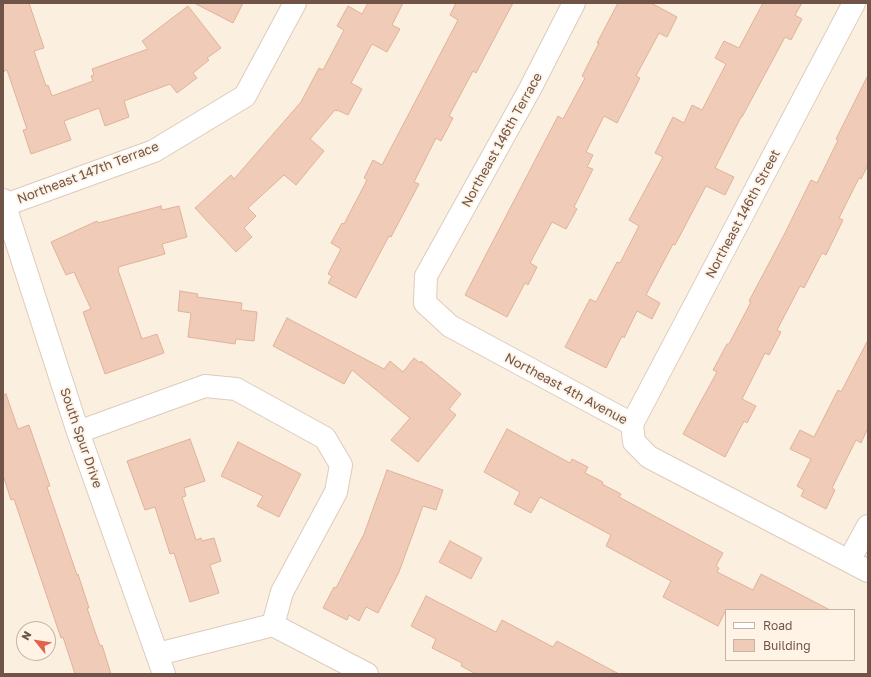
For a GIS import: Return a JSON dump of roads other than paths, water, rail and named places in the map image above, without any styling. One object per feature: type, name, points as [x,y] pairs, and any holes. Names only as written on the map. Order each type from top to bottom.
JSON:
[{"type":"street","name":"Northeast 147th Terrace","points":[[4,202],[154,151],[245,96],[295,3]]},
{"type":"street","name":"Northeast 146th Terrace","points":[[426,276],[530,89],[574,3]]},
{"type":"street","name":"Northeast 146th Street","points":[[632,424],[854,3]]},
{"type":"street","name":"South Spur Drive","points":[[4,202],[78,432],[161,664]]},
{"type":"street","name":"Northeast 4th Avenue","points":[[426,276],[425,303],[450,326],[632,424],[634,442],[649,457],[859,566]]},
{"type":"street","points":[[78,432],[205,386],[236,389],[325,438],[341,465],[336,492],[282,592],[273,625]]},
{"type":"street","points":[[859,566],[868,526]]},
{"type":"street","points":[[161,664],[273,625],[367,674]]}]
